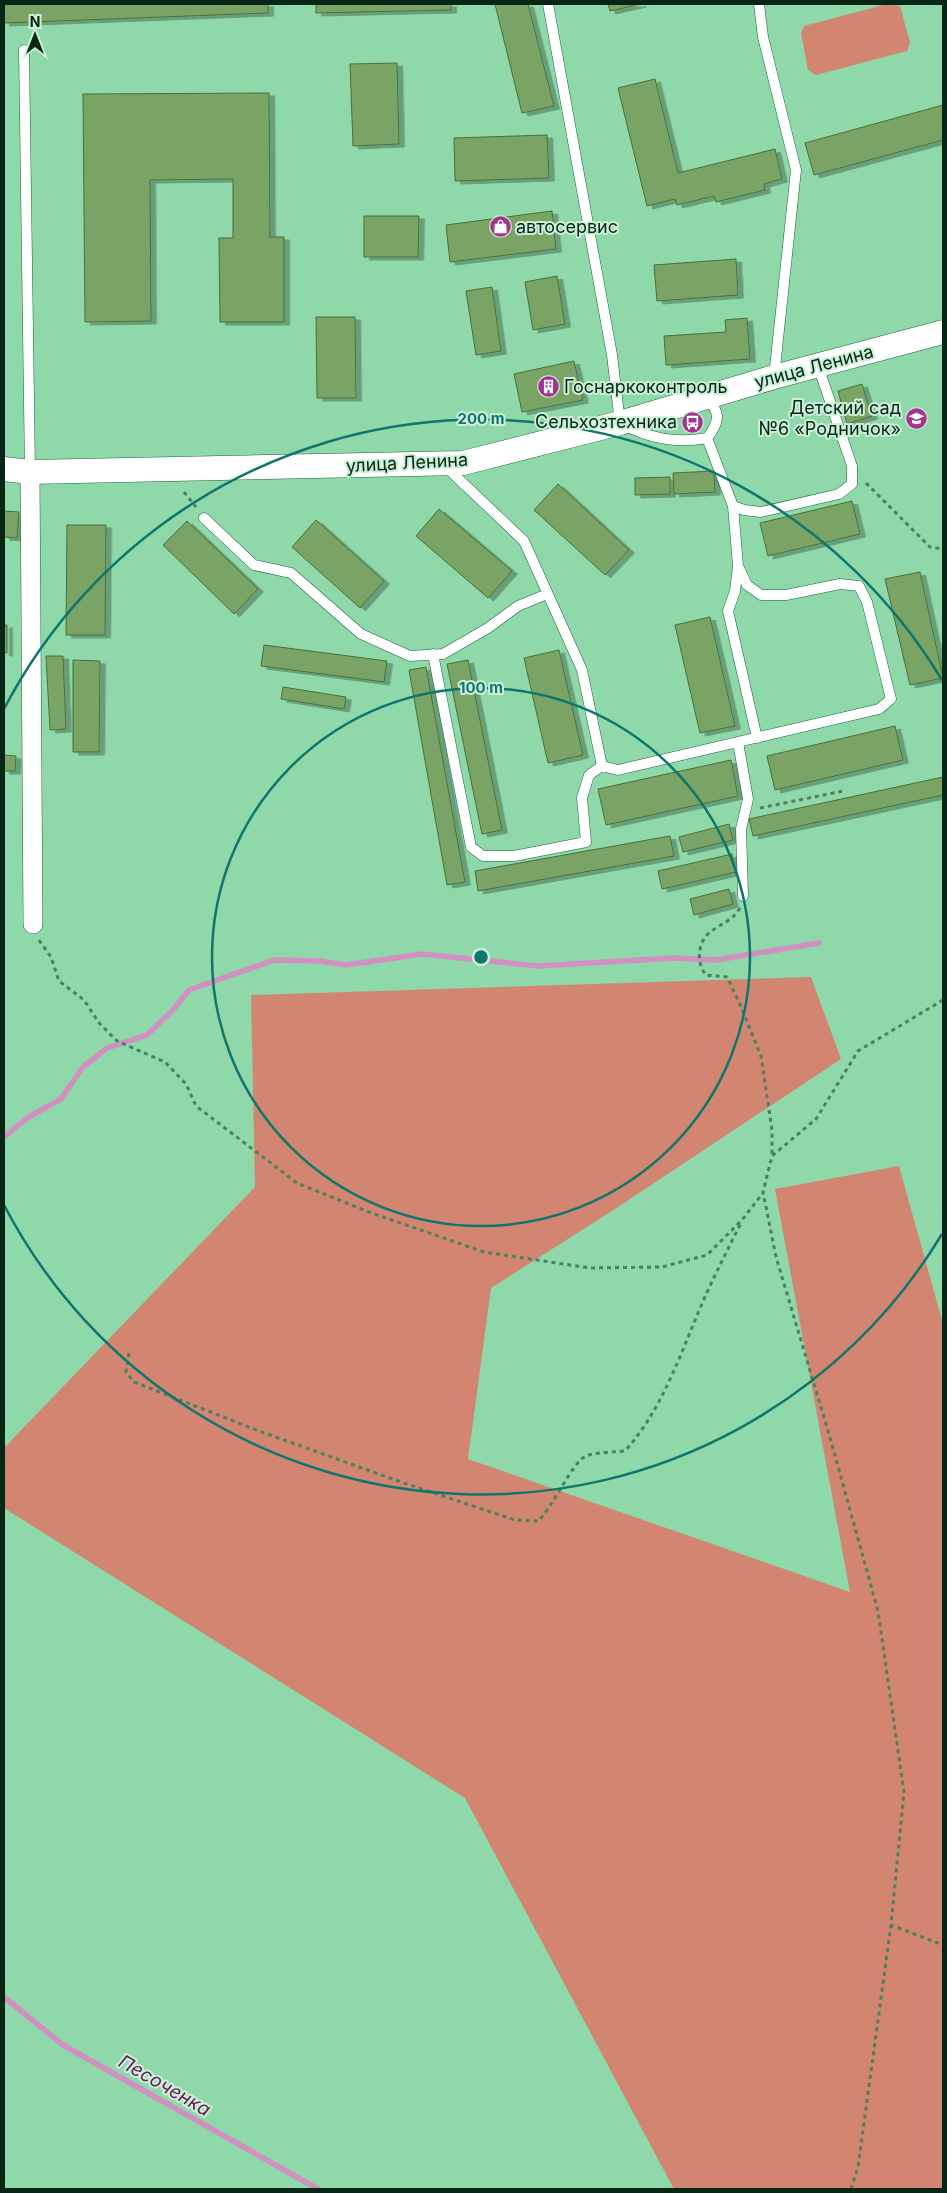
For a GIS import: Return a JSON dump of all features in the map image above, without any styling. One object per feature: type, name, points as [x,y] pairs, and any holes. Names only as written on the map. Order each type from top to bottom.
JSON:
[{"type":"street","name":"улица Ленина","points":[[4,469],[30,472],[463,463],[620,423],[703,398],[943,332]]},
{"type":"street","points":[[30,472],[33,924]]},
{"type":"lane","points":[[548,4],[612,355],[620,423],[639,433],[664,440],[686,442],[707,438],[717,427],[717,413],[711,403],[703,398]]},
{"type":"lane","points":[[759,4],[763,37],[796,170],[774,378]]},
{"type":"lane","points":[[761,17],[768,4]]},
{"type":"lane","points":[[24,50],[30,472]]},
{"type":"lane","points":[[732,506],[761,512],[840,494],[852,484],[852,466],[818,366]]},
{"type":"lane","points":[[707,438],[732,506],[738,566],[735,591],[728,611],[757,738]]},
{"type":"lane","points":[[442,463],[524,541],[582,670],[602,766]]},
{"type":"lane","points":[[204,518],[254,565],[291,573],[361,634],[410,656],[443,654],[488,628],[518,606],[547,594]]},
{"type":"lane","points":[[433,654],[471,847],[483,856],[514,856],[586,842],[582,798],[589,775],[602,766],[618,770],[757,738],[879,708],[891,699],[867,602],[859,586],[840,584],[786,595],[762,595],[746,585],[738,566]]},
{"type":"lane","points":[[738,742],[748,799],[741,829],[743,896]]},
{"type":"path","points":[[852,466],[869,486],[930,547],[943,549]]},
{"type":"path","points":[[184,492],[204,518]]},
{"type":"path","points":[[745,811],[843,791]]},
{"type":"path","points":[[33,924],[39,940],[51,957],[58,981],[84,1000],[99,1022],[117,1041],[165,1062],[186,1084],[196,1106],[297,1183],[366,1211],[484,1252],[590,1268],[662,1267],[707,1255],[742,1220],[763,1192],[772,1156],[772,1130],[764,1085],[762,1056],[727,977],[706,975],[701,970],[699,955],[706,936],[734,918],[742,905],[743,896]]},
{"type":"path","points":[[772,1156],[816,1119],[858,1051],[943,1000]]},
{"type":"path","points":[[763,1192],[776,1257],[829,1434],[878,1611],[904,1792],[891,1925],[858,2167],[852,2189]]},
{"type":"path","points":[[129,1353],[126,1372],[134,1382],[258,1431],[401,1482],[515,1520],[538,1521],[547,1513],[574,1467],[586,1456],[626,1451],[639,1436],[680,1360],[698,1313],[742,1220]]},
{"type":"path","points":[[891,1925],[943,1945]]},
{"type":"shaded area","points":[[887,4],[900,6],[910,43],[907,51],[816,75],[808,70],[801,33],[804,26]]},
{"type":"shaded area","points":[[811,977],[841,1059],[615,1209],[491,1288],[468,1459],[850,1592],[775,1189],[899,1166],[943,1324],[943,2189],[674,2189],[465,1798],[4,1508],[4,1448],[255,1187],[251,995]]},
{"type":"building","points":[[4,4],[268,4],[268,13],[4,23]]},
{"type":"building","points":[[316,4],[451,4],[451,10],[316,13]]},
{"type":"building","points":[[495,4],[528,4],[554,106],[522,113]]},
{"type":"building","points":[[608,4],[641,4],[610,11]]},
{"type":"building","points":[[397,63],[399,144],[353,146],[350,64]]},
{"type":"building","points":[[655,79],[678,173],[775,149],[782,179],[764,184],[765,190],[716,202],[714,196],[677,205],[675,199],[647,206],[618,88]]},
{"type":"building","points":[[269,93],[270,237],[284,237],[284,322],[220,322],[219,238],[233,238],[233,179],[150,180],[151,321],[85,322],[83,94]]},
{"type":"building","points":[[943,105],[943,140],[814,175],[805,143]]},
{"type":"building","points":[[547,135],[549,178],[455,181],[454,138]]},
{"type":"building","points":[[552,211],[556,249],[450,262],[446,225]]},
{"type":"building","points":[[364,216],[419,216],[418,257],[364,257]]},
{"type":"building","points":[[736,259],[738,295],[657,301],[654,265]]},
{"type":"building","points":[[557,276],[565,324],[533,330],[525,282]]},
{"type":"building","points":[[492,287],[501,351],[476,355],[466,291]]},
{"type":"building","points":[[316,317],[355,317],[356,398],[317,398]]},
{"type":"building","points":[[747,318],[750,359],[666,365],[664,336],[726,332],[725,320]]},
{"type":"building","name":"Госнаркоконтроль","points":[[574,361],[583,400],[522,412],[514,374]]},
{"type":"building","points":[[862,384],[872,416],[847,424],[838,391]]},
{"type":"building","points":[[714,471],[715,492],[674,494],[673,473]]},
{"type":"building","points":[[670,477],[670,494],[635,495],[635,478]]},
{"type":"building","points":[[558,484],[629,550],[605,575],[534,510]]},
{"type":"building","points":[[852,501],[860,534],[768,556],[760,523]]},
{"type":"building","points":[[439,509],[512,571],[488,598],[416,536]]},
{"type":"building","points":[[4,511],[19,512],[17,538],[4,537]]},
{"type":"building","points":[[316,520],[384,581],[360,608],[292,547]]},
{"type":"building","points":[[187,521],[258,589],[234,614],[163,545]]},
{"type":"building","points":[[67,525],[106,525],[105,635],[66,635]]},
{"type":"building","points":[[920,572],[943,678],[910,685],[885,579]]},
{"type":"building","points":[[710,617],[735,726],[700,733],[675,625]]},
{"type":"building","points":[[4,625],[7,625],[7,653],[4,653]]},
{"type":"building","points":[[264,645],[387,661],[384,682],[261,666]]},
{"type":"building","points":[[559,650],[583,755],[548,763],[524,658]]},
{"type":"building","points":[[46,656],[63,656],[66,729],[50,730]]},
{"type":"building","points":[[73,660],[100,661],[99,752],[73,752]]},
{"type":"building","points":[[468,660],[502,830],[482,834],[447,664]]},
{"type":"building","points":[[426,667],[465,882],[447,885],[409,670]]},
{"type":"building","points":[[283,687],[346,697],[344,709],[281,699]]},
{"type":"building","points":[[895,726],[903,760],[775,790],[767,756]]},
{"type":"building","points":[[4,755],[16,756],[15,771],[4,771]]},
{"type":"building","points":[[731,760],[738,796],[606,825],[598,789]]},
{"type":"building","points":[[943,777],[943,795],[753,836],[749,819]]},
{"type":"building","points":[[729,824],[733,840],[683,852],[679,837]]},
{"type":"building","points":[[670,836],[674,856],[478,891],[475,871]]},
{"type":"building","points":[[732,854],[736,872],[662,889],[658,871]]},
{"type":"building","points":[[729,889],[733,904],[694,915],[690,899]]},
{"type":"waterway","points":[[4,1137],[27,1118],[61,1099],[83,1067],[107,1048],[147,1035],[172,1011],[189,990],[274,960],[320,961],[346,965],[422,954],[538,966],[674,958],[716,960],[819,943]]},
{"type":"waterway","name":"Песоченка","points":[[4,1997],[63,2045],[318,2189]]},
{"type":"place","name":"автосервис","points":[[500,227]]},
{"type":"place","name":"Госнаркоконтроль","points":[[548,387]]},
{"type":"place","name":"Детский сад №6 «Родничок»","points":[[917,418]]},
{"type":"place","name":"Сельхозтехника","points":[[693,422]]}]
